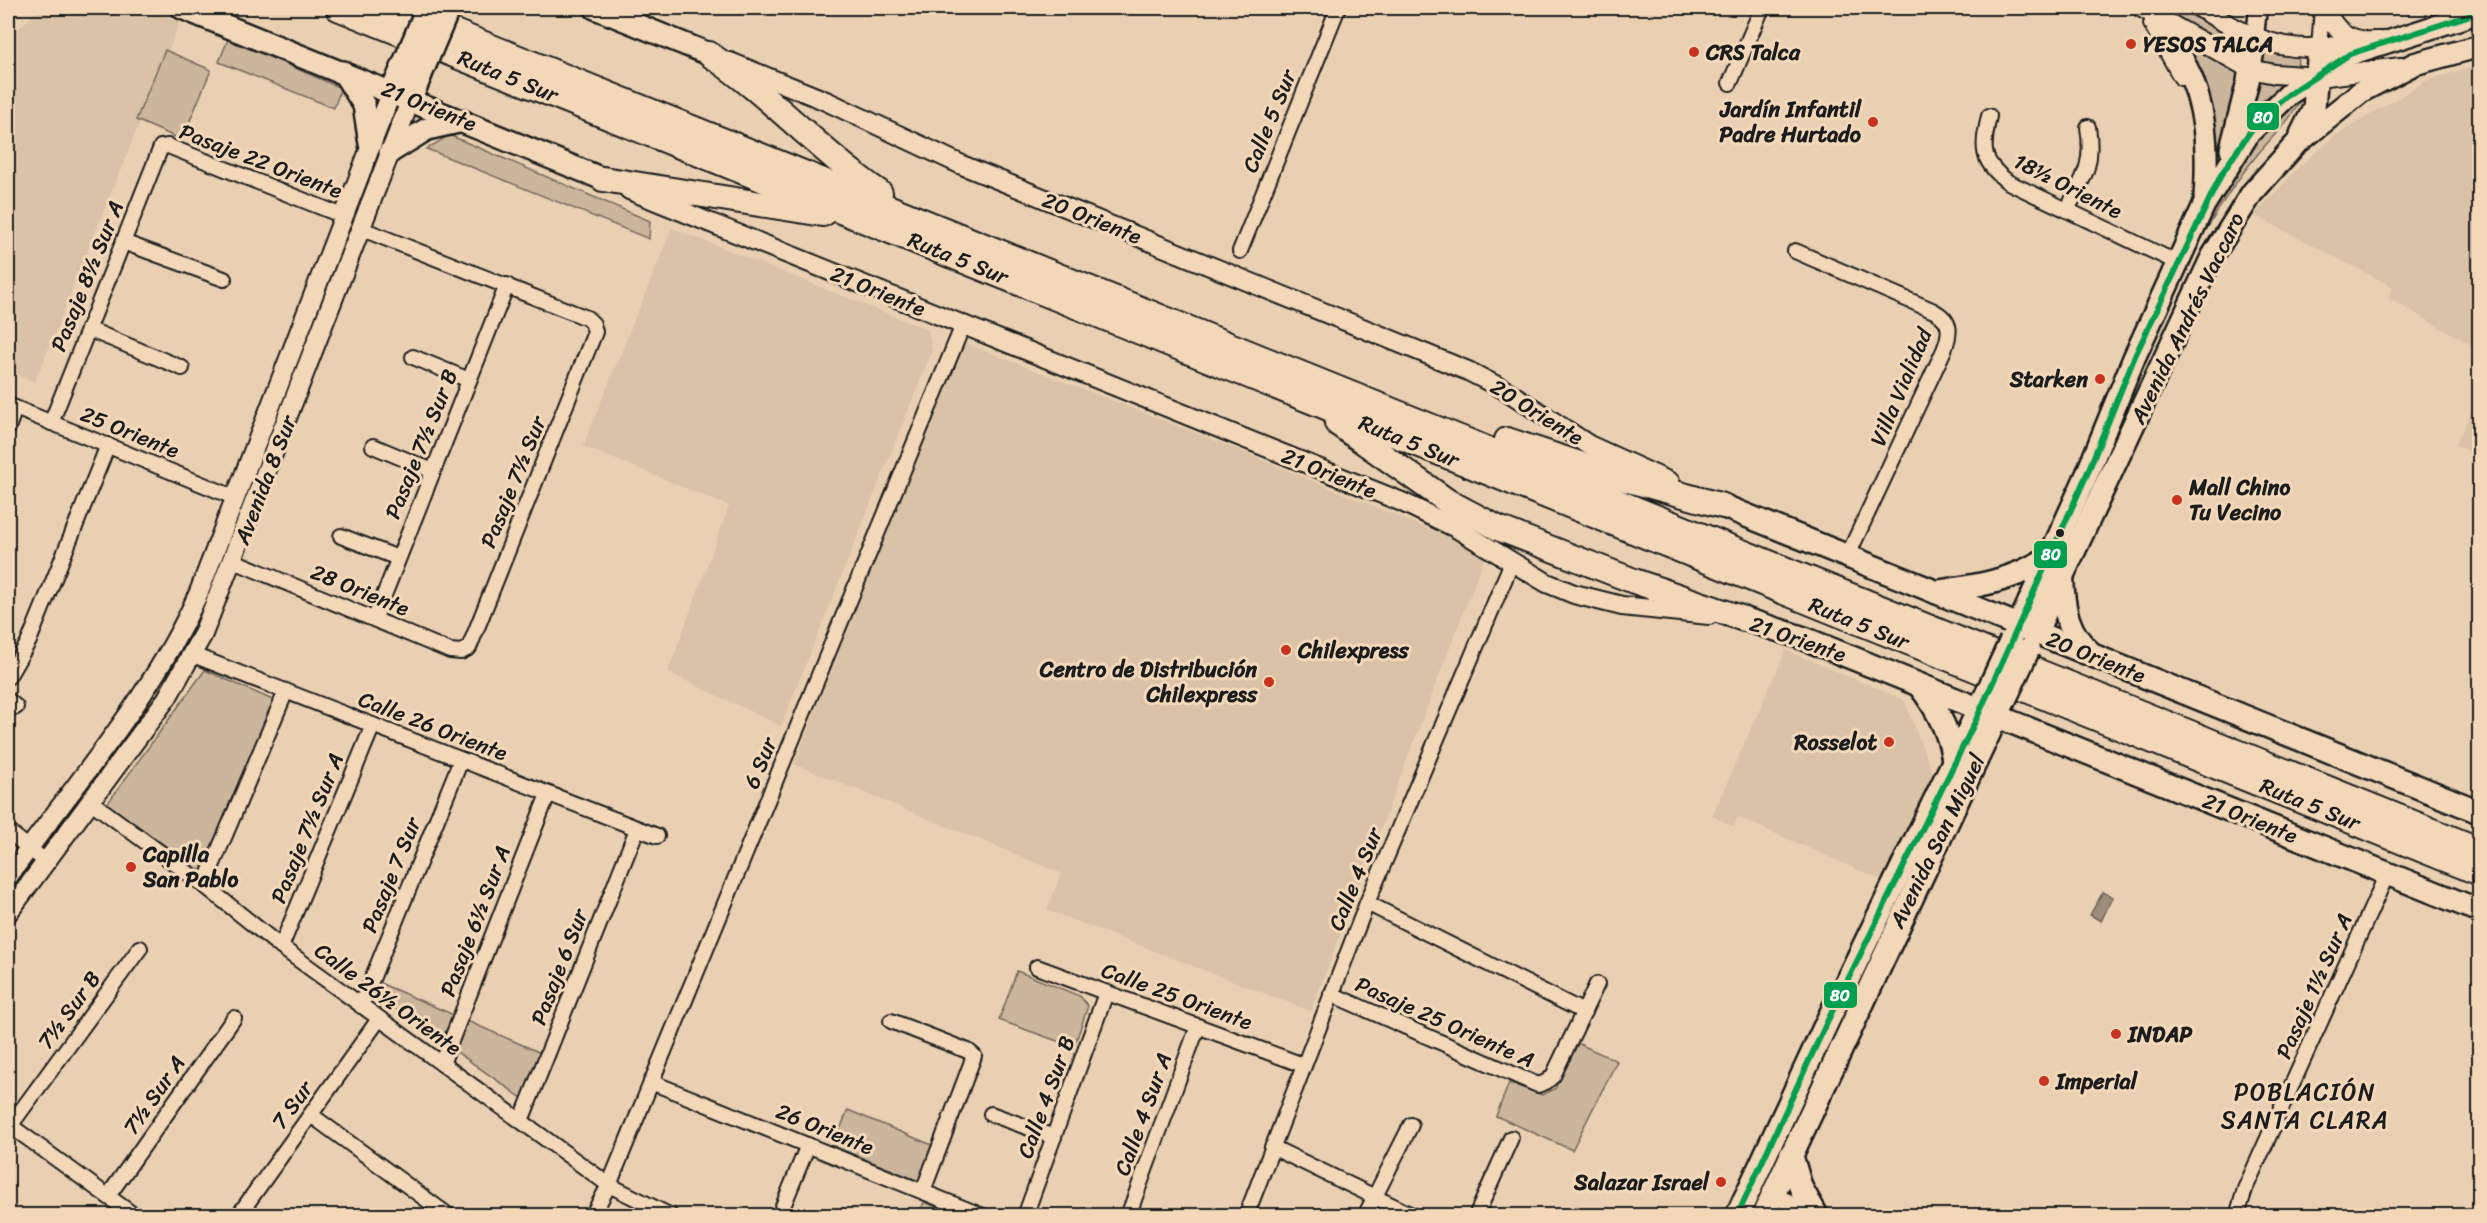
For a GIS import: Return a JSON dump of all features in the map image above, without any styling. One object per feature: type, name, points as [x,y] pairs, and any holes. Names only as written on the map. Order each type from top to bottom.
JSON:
[{"type":"highway","name":"Ruta 5 Sur","points":[[338,8],[2480,873]]},
{"type":"highway","name":"Ruta 5 Sur","points":[[395,8],[2480,850]]},
{"type":"highway","points":[[709,54],[751,84],[827,154],[919,219]]},
{"type":"highway","points":[[603,179],[766,204],[885,228]]},
{"type":"highway","points":[[1284,390],[1362,440],[1447,501],[1480,520],[1634,581],[1744,619]]},
{"type":"highway","points":[[1407,416],[1493,436],[1625,479],[1723,506]]},
{"type":"highway","name":"20 Oriente","points":[[1723,506],[1935,592],[2023,637],[2095,657],[2480,812]]},
{"type":"highway","points":[[1935,592],[1997,582],[2030,569],[2048,558]]},
{"type":"highway","points":[[2062,576],[2067,619],[2079,642],[2095,657]]},
{"type":"highway","name":"21 Oriente","points":[[1744,619],[1793,634],[1918,684],[1992,705],[2387,874],[2480,911]]},
{"type":"highway","name":"Avenida San Miguel","points":[[1763,1215],[2023,637]]},
{"type":"highway","points":[[1918,684],[1942,720],[1950,741],[1954,765]]},
{"type":"highway","name":"Avenida San Miguel","points":[[1738,1215],[1954,765],[1992,705]]},
{"type":"highway","points":[[1791,1154],[1801,1188],[1816,1215]]},
{"type":"highway","points":[[1738,1215],[1772,1194],[1765,1155]]},
{"type":"main road","name":"21 Oriente","points":[[182,8],[1402,502],[1456,528],[1547,583],[1589,599],[1622,606],[1744,619]]},
{"type":"main road","name":"Avenida 8 Sur","points":[[416,60],[427,8]]},
{"type":"main road","name":"Avenida 8 Sur","points":[[8,877],[130,713],[163,664],[200,592],[370,144],[401,95],[416,60],[449,8]]},
{"type":"main road","name":"20 Oriente","points":[[595,8],[826,101],[962,165],[1468,371],[1507,391],[1598,449],[1723,506]]},
{"type":"main road","points":[[2200,8],[2226,24],[2282,45],[2319,48],[2373,41]]},
{"type":"main road","points":[[2324,8],[2340,32],[2352,39],[2373,41]]},
{"type":"main road","points":[[2151,11],[2250,69],[2275,74],[2318,76],[2370,72],[2414,63]]},
{"type":"main road","points":[[2151,11],[2182,59],[2201,102],[2207,135],[2204,205]]},
{"type":"main road","name":"Avenida Andrés Vaccaro","points":[[2204,205],[2249,133],[2289,94],[2373,41],[2480,12]]},
{"type":"main road","points":[[2221,175],[2237,131],[2255,36]]},
{"type":"main road","name":"Avenida Andrés Vaccaro","points":[[2129,436],[2224,235],[2252,193],[2295,145],[2344,103],[2414,63],[2480,46]]},
{"type":"main road","points":[[2295,145],[2314,108],[2319,48]]},
{"type":"main road","points":[[342,71],[364,105],[370,144]]},
{"type":"main road","name":"Avenida 8 Sur","points":[[8,914],[162,705],[193,655],[234,561],[362,229],[390,152],[401,95]]},
{"type":"main road","points":[[390,152],[427,129],[463,121]]},
{"type":"main road","name":"Avenida San Miguel","points":[[2023,637],[2048,558],[2088,474],[2174,261],[2204,205]]},
{"type":"main road","name":"Avenida San Miguel","points":[[2023,637],[2062,576],[2129,436]]},
{"type":"street","name":"Calle 5 Sur","points":[[1240,251],[1338,8]]},
{"type":"street","points":[[1730,83],[1762,8]]},
{"type":"street","points":[[2255,36],[2258,8]]},
{"type":"street","points":[[2319,48],[2324,8]]},
{"type":"street","points":[[2151,11],[2157,40],[2184,85],[2193,106],[2200,134],[2202,163],[2196,204],[2174,261]]},
{"type":"street","name":"18½ Oriente","points":[[1989,116],[1984,141],[1985,158],[1992,170],[2008,182],[2174,261]]},
{"type":"street","points":[[2067,210],[2088,169],[2091,148],[2088,127]]},
{"type":"street","name":"Pasaje 22 Oriente","points":[[163,146],[343,216]]},
{"type":"street","name":"Pasaje 8½ Sur A","points":[[51,423],[163,146]]},
{"type":"street","points":[[362,229],[507,285]]},
{"type":"street","points":[[123,242],[224,279]]},
{"type":"street","name":"Villa Vialidad","points":[[1795,251],[1934,310],[1945,318],[1950,328],[1944,350],[1847,557]]},
{"type":"street","name":"Pasaje 7½ Sur","points":[[469,648],[595,332],[593,324],[587,318],[507,285]]},
{"type":"street","name":"Pasaje 7½ Sur B","points":[[375,618],[507,285]]},
{"type":"street","name":"6 Sur","points":[[592,1215],[609,1185],[963,325]]},
{"type":"street","points":[[88,329],[182,368]]},
{"type":"street","points":[[413,357],[469,380]]},
{"type":"street","points":[[8,428],[11,407]]},
{"type":"street","name":"25 Oriente","points":[[11,407],[236,498]]},
{"type":"street","points":[[8,677],[28,641],[108,445]]},
{"type":"street","points":[[373,446],[433,471]]},
{"type":"street","points":[[341,536],[398,558]]},
{"type":"street","name":"28 Oriente","points":[[234,561],[450,651],[461,652],[469,648]]},
{"type":"street","name":"Calle 4 Sur","points":[[1246,1215],[1367,903],[1512,562]]},
{"type":"street","name":"Calle 26 Oriente","points":[[193,655],[657,836]]},
{"type":"street","points":[[204,885],[286,691]]},
{"type":"street","name":"Pasaje 7½ Sur A","points":[[281,947],[372,725]]},
{"type":"street","name":"Pasaje 7 Sur","points":[[361,1006],[460,760]]},
{"type":"street","name":"Pasaje 6½ Sur A","points":[[442,1064],[548,794]]},
{"type":"street","name":"Calle 26½ Oriente","points":[[90,801],[204,885],[281,947],[609,1185],[671,1215]]},
{"type":"street","name":"Pasaje 6 Sur","points":[[521,1122],[637,829]]},
{"type":"street","points":[[8,831],[45,861]]},
{"type":"street","name":"Pasaje 1½ Sur A","points":[[2237,1215],[2245,1189],[2387,874]]},
{"type":"street","points":[[1367,903],[1584,1012],[1597,984]]},
{"type":"street","name":"7½ Sur B","points":[[9,1125],[141,948]]},
{"type":"street","name":"Calle 25 Oriente","points":[[1036,968],[1303,1065]]},
{"type":"street","name":"Calle 4 Sur B","points":[[1025,1215],[1106,993]]},
{"type":"street","name":"Pasaje 25 Oriente A","points":[[1331,994],[1529,1082],[1542,1084],[1553,1077],[1584,1012]]},
{"type":"street","name":"7½ Sur A","points":[[108,1196],[234,1018]]},
{"type":"street","name":"7 Sur","points":[[242,1214],[379,1019]]},
{"type":"street","points":[[891,1022],[968,1051],[974,1056],[923,1191]]},
{"type":"street","name":"Calle 4 Sur A","points":[[1128,1215],[1198,1026]]},
{"type":"street","name":"26 Oriente","points":[[651,1082],[983,1215]]},
{"type":"street","points":[[991,1114],[1053,1137]]},
{"type":"street","points":[[311,1115],[449,1215]]},
{"type":"street","points":[[9,1125],[135,1215]]},
{"type":"street","points":[[1365,1215],[1411,1125]]},
{"type":"street","points":[[1476,1215],[1511,1137]]},
{"type":"street","points":[[779,1215],[808,1145]]},
{"type":"street","points":[[1272,1147],[1414,1215]]},
{"type":"street","points":[[1772,1194],[1816,1215]]},
{"type":"shaded area","points":[[40,8],[141,8],[180,22],[35,382],[8,371],[8,39]]},
{"type":"shaded area","points":[[2162,8],[2189,14],[2230,38],[2254,48],[2280,55],[2298,56],[2297,72],[2225,132],[2212,161]]},
{"type":"shaded area","points":[[228,39],[341,88],[334,108],[219,62]]},
{"type":"shaded area","points":[[165,50],[211,70],[182,140],[136,120]]},
{"type":"shaded area","points":[[2480,65],[2479,349],[2388,298],[2393,287],[2254,215],[2299,167],[2335,136],[2428,80]]},
{"type":"shaded area","points":[[2305,91],[2290,117],[2237,181],[2207,229],[2203,226],[2247,147]]},
{"type":"shaded area","points":[[449,135],[650,221],[649,239],[427,149]]},
{"type":"shaded area","points":[[672,228],[928,330],[932,351],[781,726],[668,672],[729,506],[583,446]]},
{"type":"shaded area","points":[[962,342],[1234,448],[1486,553],[1311,1011],[1047,910],[1061,873],[794,764]]},
{"type":"shaded area","points":[[2479,397],[2480,456],[2455,445]]},
{"type":"shaded area","points":[[1786,650],[1904,700],[1933,774],[1884,881],[1738,817],[1733,826],[1712,816]]},
{"type":"shaded area","points":[[205,670],[275,701],[202,872],[107,804]]},
{"type":"shaded area","points":[[2103,892],[2113,897],[2101,921],[2090,915]]},
{"type":"shaded area","points":[[1017,971],[1080,996],[1088,1006],[1074,1047],[999,1020]]},
{"type":"shaded area","points":[[380,983],[541,1053],[529,1094],[522,1098],[386,1002],[380,992]]},
{"type":"shaded area","points":[[1577,1043],[1617,1061],[1572,1150],[1496,1116],[1509,1083],[1542,1095],[1555,1089]]},
{"type":"shaded area","points":[[848,1110],[932,1145],[919,1181],[833,1146]]},
{"type":"shaded area","points":[[924,1202],[957,1215],[919,1215]]},
{"type":"transit line","name":"80","points":[[1737,1216],[1827,1022],[1975,722],[2087,474],[2134,358],[2221,175],[2249,133],[2263,117],[2289,94],[2350,54],[2480,12]]},
{"type":"place","name":"YESOS TALCA","points":[[2131,44]]},
{"type":"place","name":"CRS Talca","points":[[1694,52]]},
{"type":"place","name":"Jardín Infantil Padre Hurtado","points":[[1873,122]]},
{"type":"place","name":"Starken","points":[[2100,379]]},
{"type":"place","name":"Mall Chino Tu Vecino","points":[[2177,500]]},
{"type":"place","name":"Chilexpress","points":[[1286,650]]},
{"type":"place","name":"Centro de Distribución Chilexpress","points":[[1269,682]]},
{"type":"place","name":"Rosselot","points":[[1889,742]]},
{"type":"place","name":"Capilla San Pablo","points":[[131,867]]},
{"type":"place","name":"INDAP","points":[[2116,1034]]},
{"type":"place","name":"Imperial","points":[[2044,1081]]},
{"type":"place","name":"Salazar Israel","points":[[1721,1182]]},
{"type":"district","name":"POBLACIÓN SANTA CLARA","points":[[2305,1106]]}]
